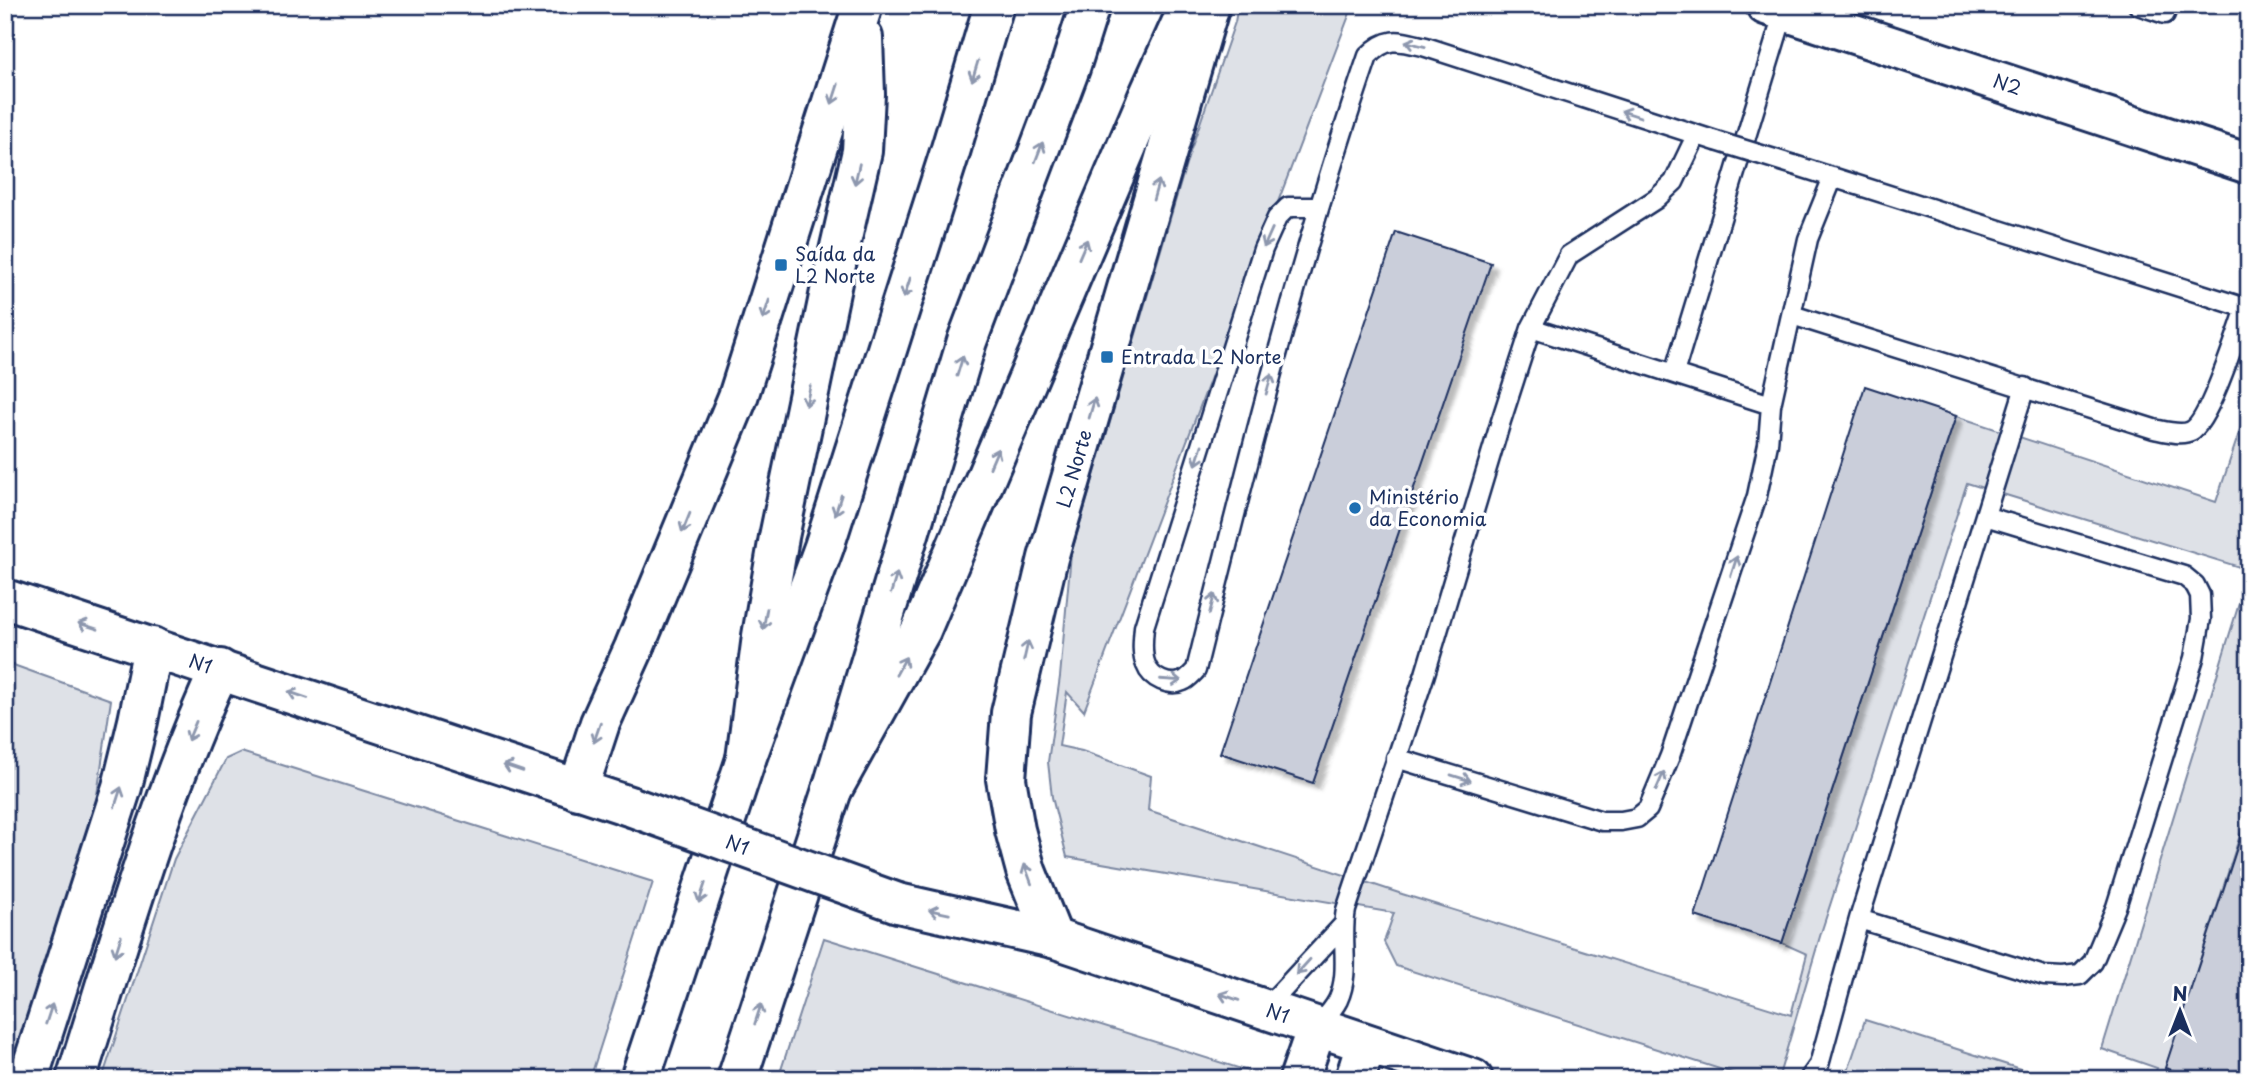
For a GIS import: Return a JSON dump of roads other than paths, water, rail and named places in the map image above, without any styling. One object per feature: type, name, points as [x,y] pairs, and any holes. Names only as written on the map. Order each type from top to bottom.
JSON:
[{"type":"main road","points":[[640,1079],[746,759],[824,547],[994,5]]},
{"type":"main road","points":[[737,1079],[832,789],[967,341],[1070,68],[1090,5]]},
{"type":"main road","points":[[832,789],[920,630],[1147,99],[1180,26],[1193,5]]},
{"type":"main road","name":"L2 Norte","points":[[1053,937],[1026,871],[1015,830],[1006,779],[1011,713],[1048,558],[1210,5]]},
{"type":"main road","points":[[746,759],[762,636],[779,537],[862,151],[865,94],[863,7]]},
{"type":"main road","points":[[578,789],[600,723],[738,397],[863,7]]},
{"type":"main road","name":"N2","points":[[1775,8],[2246,155]]},
{"type":"main road","name":"N1","points":[[5,599],[632,807],[898,903],[1053,937],[1265,1009],[1317,1027],[1360,1061],[1473,1079]]},
{"type":"main road","points":[[28,1079],[122,787],[153,647]]},
{"type":"main road","points":[[76,1079],[164,801],[191,730],[220,669]]},
{"type":"main road","points":[[1299,1079],[1317,1027]]},
{"type":"lane","points":[[2138,5],[2165,14],[2168,5]]},
{"type":"lane","points":[[1674,373],[1775,8]]},
{"type":"lane","points":[[1319,208],[1288,208],[1277,218],[1263,249],[1144,627],[1146,667],[1158,679],[1171,683],[1185,681],[1196,670],[1259,417],[1319,208],[1368,56],[1376,47],[1386,42],[1400,41],[1426,47],[1696,136],[2248,309],[2207,410],[2201,422],[2190,432],[2154,429],[1792,315]]},
{"type":"lane","points":[[1317,1027],[1337,1002],[1343,985],[1343,925],[1425,674],[1531,328],[1569,255],[1656,199],[1674,181],[1696,136]]},
{"type":"lane","points":[[1396,758],[1602,821],[1637,818],[1648,809],[1670,757],[1757,496],[1768,444],[1771,405],[1808,239],[1833,177]]},
{"type":"lane","points":[[1531,328],[1771,405]]},
{"type":"lane","points":[[1816,1074],[1859,919],[2025,387]]},
{"type":"lane","points":[[1859,919],[2044,976],[2080,975],[2093,962],[2120,894],[2194,658],[2201,619],[2200,596],[2195,585],[2183,576],[1985,516]]},
{"type":"lane","points":[[1265,1009],[1343,925]]},
{"type":"place","name":"Saída da L2 Norte","points":[[781,265]]},
{"type":"place","name":"Entrada L2 Norte","points":[[1107,357]]},
{"type":"place","name":"Ministério da Economia","points":[[1355,508]]}]
